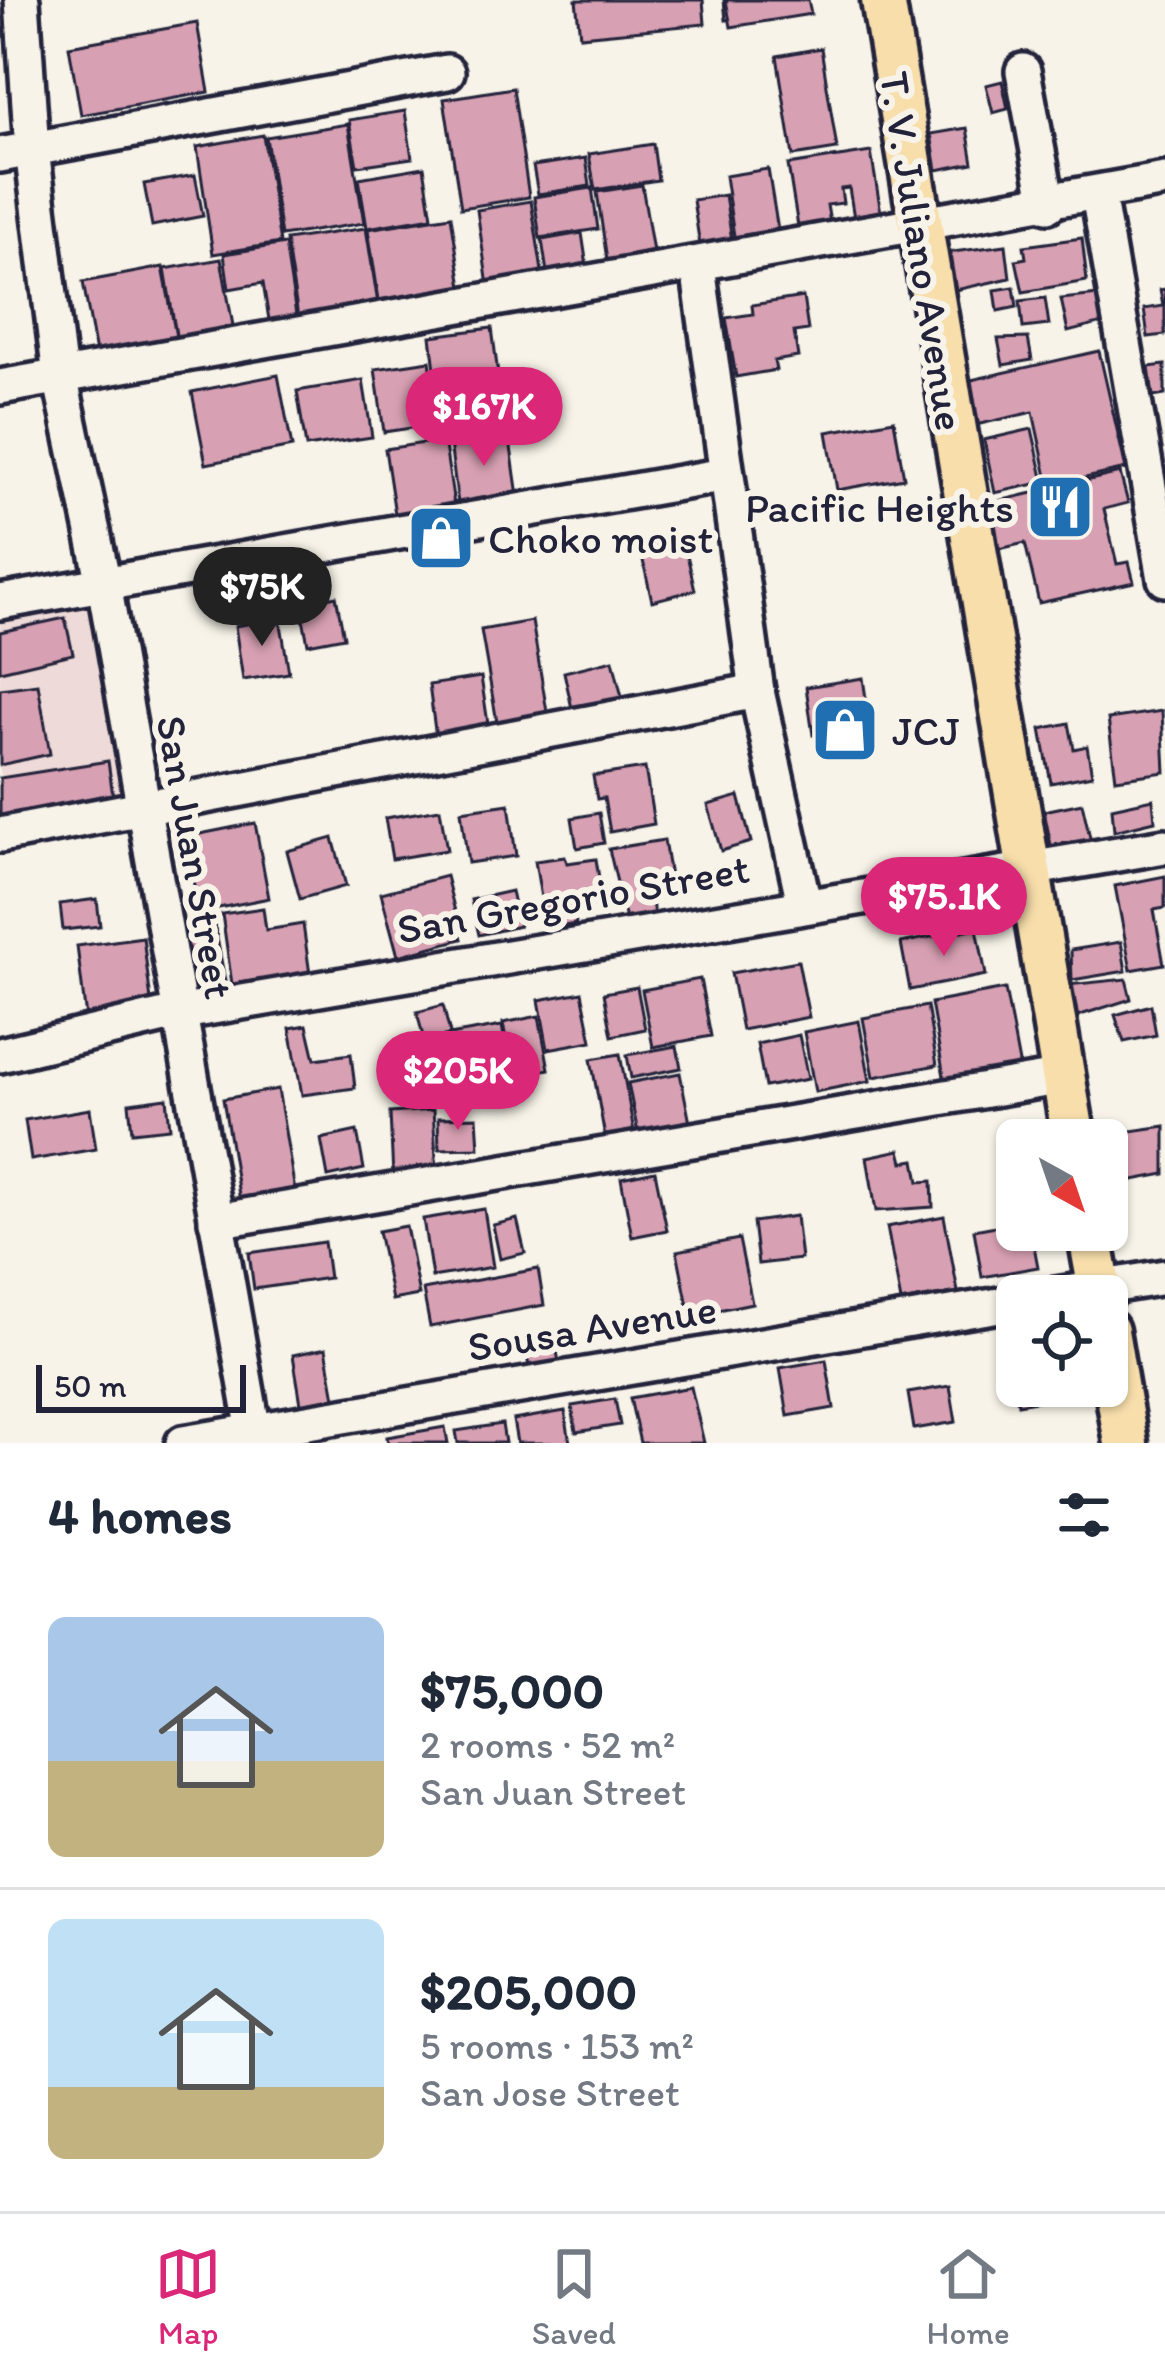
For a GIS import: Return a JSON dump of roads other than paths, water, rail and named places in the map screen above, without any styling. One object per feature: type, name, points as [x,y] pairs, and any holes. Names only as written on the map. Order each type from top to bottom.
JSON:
[{"type":"main road","name":"T. V. Juliano Avenue","points":[[883,0],[1070,1119]]},
{"type":"main road","points":[[1120,1407],[1126,1443]]},
{"type":"street","name":"San Juan Street","points":[[22,0],[16,153],[104,584],[255,1436]]},
{"type":"street","points":[[1023,71],[1048,205]]},
{"type":"street","points":[[16,153],[447,72]]},
{"type":"street","points":[[0,387],[919,228],[1165,180]]},
{"type":"street","points":[[1098,194],[1165,579]]},
{"type":"street","points":[[698,267],[757,691],[804,903]]},
{"type":"street","points":[[0,602],[724,475]]},
{"type":"street","points":[[0,835],[757,691]]},
{"type":"street","name":"San Gregorio Street","points":[[0,1055],[177,1013],[804,903],[1165,846]]},
{"type":"street","points":[[216,1221],[1063,1077]]},
{"type":"street","points":[[1128,1286],[1165,1277]]},
{"type":"street","name":"Sousa Avenue","points":[[183,1443],[255,1436],[996,1305]]},
{"type":"place","name":"Pacific Heights","points":[[1060,507]]},
{"type":"place","name":"Choko moist","points":[[441,538]]},
{"type":"place","name":"JCJ","points":[[845,730]]}]
